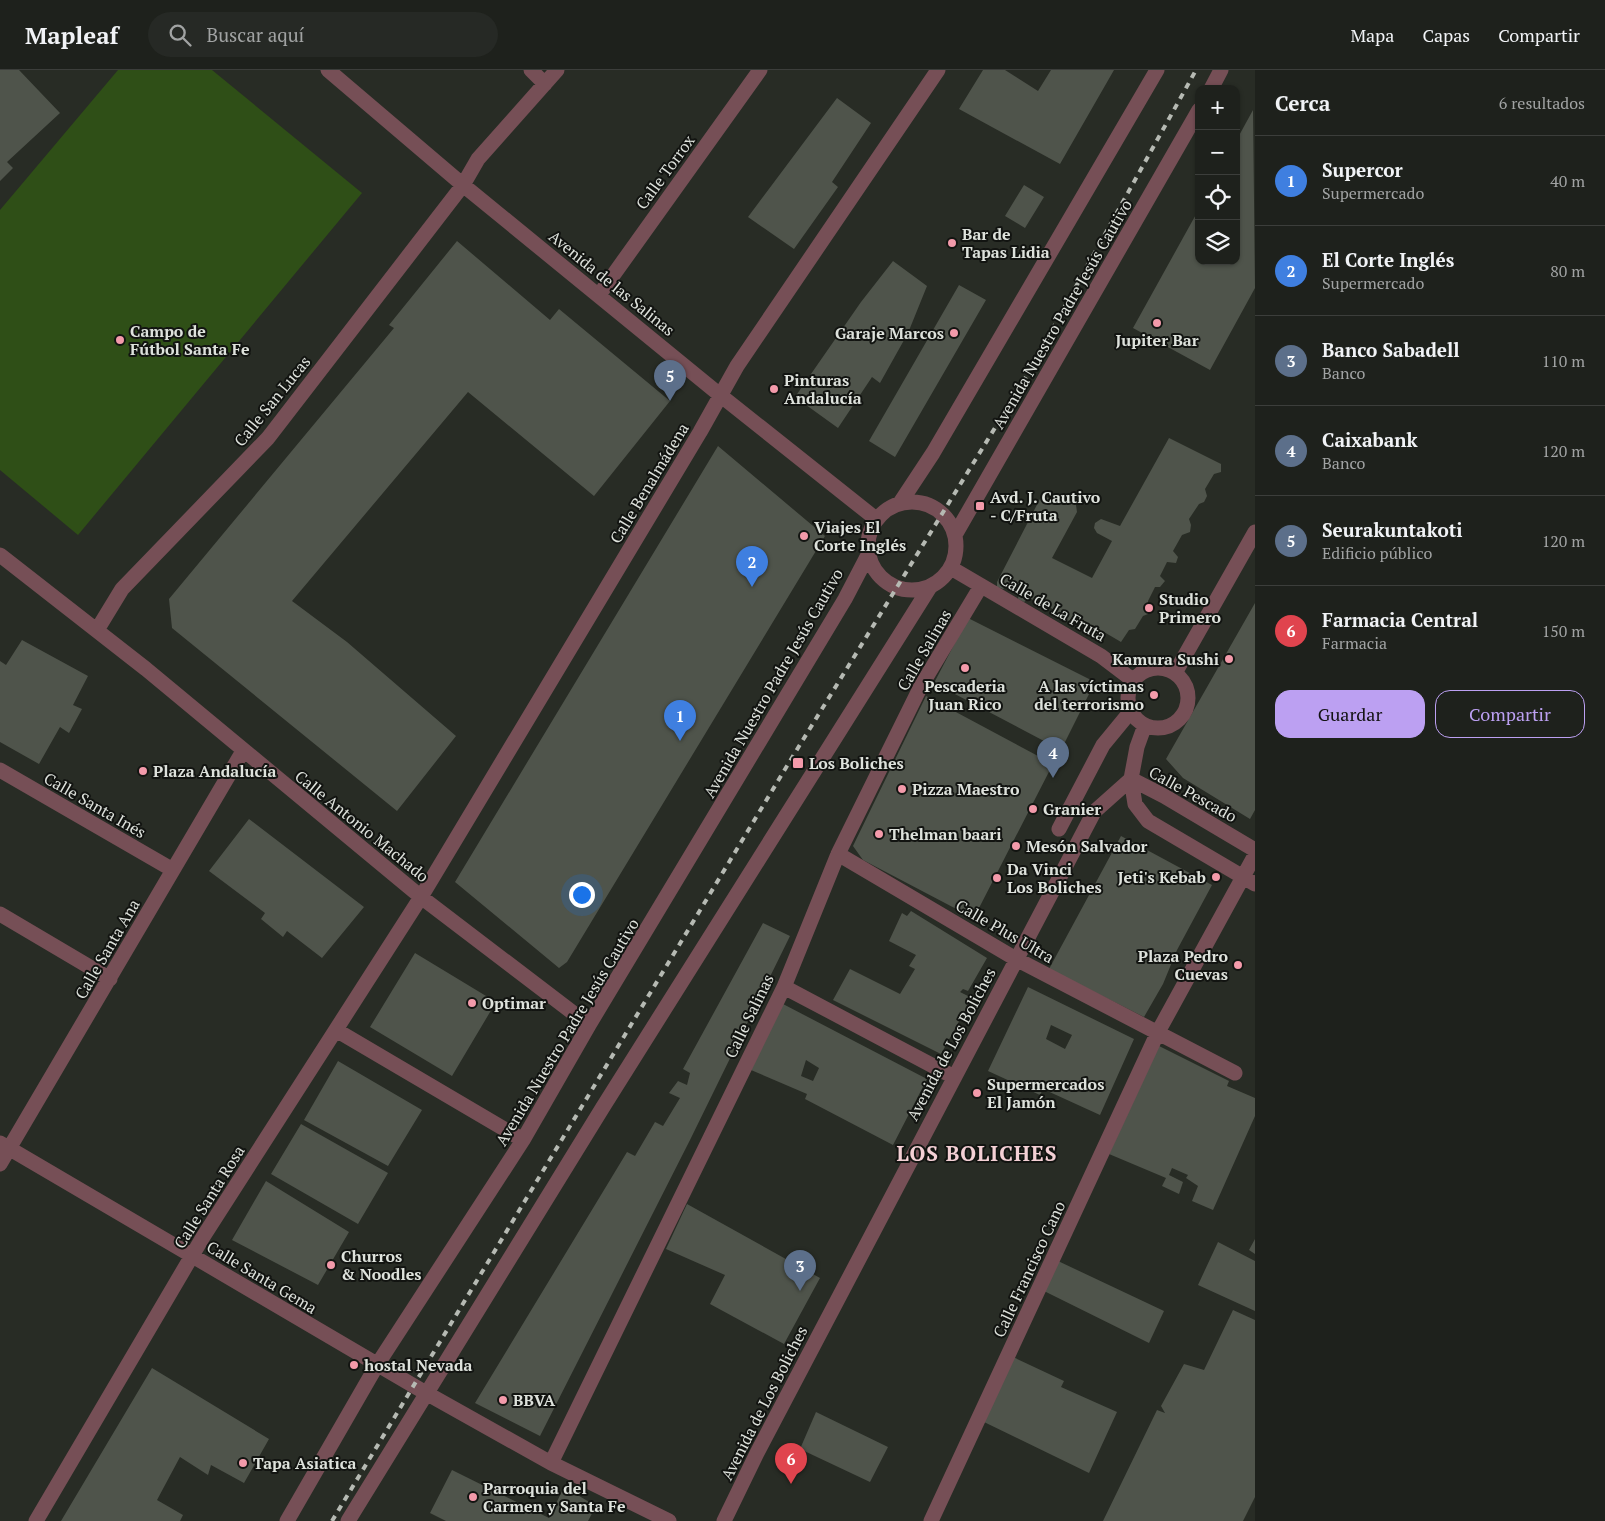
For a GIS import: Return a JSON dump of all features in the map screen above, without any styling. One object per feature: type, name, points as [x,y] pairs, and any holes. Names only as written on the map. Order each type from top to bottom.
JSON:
[{"type":"street","name":"Avenida de las Salinas","points":[[328,70],[463,185],[720,396],[876,519]]},
{"type":"street","points":[[531,70],[545,84]]},
{"type":"street","name":"Calle San Lucas","points":[[97,630],[122,589],[268,438],[463,185],[478,158],[558,70]]},
{"type":"street","name":"Calle Torrox","points":[[599,295],[760,70]]},
{"type":"street","name":"Calle Benalmádena","points":[[421,897],[737,366],[938,70]]},
{"type":"street","points":[[900,503],[933,453],[1157,70]]},
{"type":"street","points":[[1213,85],[1221,70]]},
{"type":"street","name":"Avenida Nuestro Padre Jesús Cautivo","points":[[955,535],[1195,117]]},
{"type":"street","points":[[914,502],[928,505],[940,512],[950,522],[955,535],[956,557],[951,568],[942,579],[930,587],[904,591],[891,586],[880,578],[872,568],[868,555],[868,536],[876,519],[887,509],[900,503],[914,502]]},
{"type":"street","points":[[1175,673],[1250,551],[1255,532]]},
{"type":"street","name":"Calle Antonio Machado","points":[[0,555],[97,630],[421,897],[589,1025]]},
{"type":"street","name":"Avenida Nuestro Padre Jesús Cautivo","points":[[287,1521],[377,1365],[523,1140],[589,1025],[845,599],[868,555]]},
{"type":"street","name":"Calle de La Fruta","points":[[951,568],[1101,656],[1134,681]]},
{"type":"street","name":"Calle Salinas","points":[[551,1463],[784,987],[838,854],[921,686],[981,586]]},
{"type":"street","points":[[348,1521],[659,1018],[909,624],[930,587]]},
{"type":"street","points":[[1157,668],[1175,673],[1187,688],[1188,698],[1182,717],[1164,727],[1145,725],[1131,711],[1128,695],[1134,681],[1140,674],[1157,668]]},
{"type":"street","points":[[1059,829],[1103,745],[1131,711]]},
{"type":"street","points":[[1132,779],[1137,747],[1145,725]]},
{"type":"street","name":"Calle Santa Ana","points":[[0,1164],[5,1145],[110,979],[244,751]]},
{"type":"street","name":"Calle Santa Inés","points":[[0,770],[173,870]]},
{"type":"street","name":"Calle Pescado","points":[[1132,779],[1255,850]]},
{"type":"street","name":"Calle Pescado","points":[[1132,779],[1135,804],[1148,821],[1249,880]]},
{"type":"street","name":"Avenida de Los Boliches","points":[[724,1521],[757,1452],[1094,812],[1132,779]]},
{"type":"street","name":"Calle Plus Ultra","points":[[838,854],[1016,959],[1235,1073]]},
{"type":"street","name":"Calle Francisco Cano","points":[[931,1521],[1158,1032],[1249,880],[1255,855]]},
{"type":"street","name":"Calle Santa Rosa","points":[[36,1521],[192,1256],[421,897]]},
{"type":"street","points":[[0,914],[110,979]]},
{"type":"street","points":[[784,987],[954,1077]]},
{"type":"street","points":[[336,1030],[523,1140]]},
{"type":"street","name":"Calle Santa Gema","points":[[5,1145],[426,1393],[551,1463],[669,1521]]},
{"type":"green space","name":"Campo de Fútbol Santa Fe","points":[[118,70],[212,70],[362,193],[78,535],[0,470],[0,210]]},
{"type":"building","points":[[0,70],[19,70],[60,113],[7,162],[13,168],[0,181]]},
{"type":"building","points":[[983,70],[1005,70],[1038,91],[1051,70],[1114,70],[1060,164],[959,109]]},
{"type":"building","points":[[837,98],[871,123],[832,182],[838,187],[794,249],[748,217]]},
{"type":"building","points":[[1253,110],[1255,288],[1210,370],[1133,328],[1195,216],[1195,265],[1240,265],[1240,134]]},
{"type":"building","points":[[1024,185],[1044,197],[1025,228],[1005,216]]},
{"type":"building","points":[[457,241],[550,320],[559,309],[670,401],[594,496],[468,392],[292,601],[347,642],[456,736],[397,811],[172,628],[169,599],[394,328],[389,325]]},
{"type":"building","points":[[893,261],[927,286],[908,333],[880,383],[872,377],[838,428],[795,397],[861,302]]},
{"type":"building","points":[[959,285],[986,300],[895,457],[869,441]]},
{"type":"building","points":[[1169,438],[1221,464],[1221,472],[1214,474],[1205,489],[1207,496],[1204,502],[1199,504],[1189,519],[1191,525],[1190,532],[1182,535],[1173,551],[1178,557],[1176,563],[1167,562],[1160,576],[1165,581],[1160,587],[1155,587],[1148,601],[1148,614],[1143,616],[1135,629],[1129,630],[1121,642],[1104,632],[1090,636],[1086,631],[1083,620],[1074,618],[1066,622],[1058,619],[1057,611],[1029,598],[1024,602],[1018,599],[1019,592],[1007,585],[1003,589],[997,587],[997,582],[1042,495],[1063,505],[1070,502],[1076,505],[1077,512],[1052,558],[1092,578],[1112,541],[1097,533],[1094,528],[1095,523],[1101,519],[1120,526]]},
{"type":"building","points":[[718,446],[825,536],[567,962],[559,968],[455,882]]},
{"type":"building","points":[[1255,603],[1255,810],[1250,819],[1183,778],[1166,759]]},
{"type":"building","points":[[968,618],[1095,682],[1061,750],[934,683]]},
{"type":"building","points":[[22,640],[88,676],[73,705],[82,709],[69,733],[60,727],[39,764],[0,742],[0,661],[6,665]]},
{"type":"building","points":[[926,696],[1053,764],[979,908],[964,913],[863,860],[853,846]]},
{"type":"building","points":[[249,819],[364,907],[322,958],[287,931],[283,937],[261,919],[265,913],[209,871]]},
{"type":"building","points":[[1121,836],[1212,885],[1177,950],[1163,984],[1144,1017],[1049,969]]},
{"type":"building","points":[[911,911],[987,958],[968,991],[963,989],[960,992],[972,998],[941,1054],[833,1000],[850,969],[900,994],[915,969],[909,966],[916,955],[889,941],[902,913],[907,916]]},
{"type":"building","points":[[763,923],[790,936],[690,1140],[540,1436],[475,1403],[627,1152],[635,1156],[655,1122],[663,1126],[680,1098],[669,1093],[678,1081],[687,1085],[690,1073],[683,1069]]},
{"type":"building","points":[[415,953],[496,1002],[452,1076],[370,1027]]},
{"type":"building","points":[[1028,987],[1134,1039],[1100,1115],[1043,1089],[1040,1095],[988,1071]],"holes":[[[1051,1025],[1072,1035],[1065,1049],[1046,1039]]]},
{"type":"building","points":[[783,1004],[927,1079],[893,1145],[805,1099],[807,1094],[751,1070]],"holes":[[[806,1060],[819,1068],[813,1081],[801,1076]]]},
{"type":"building","points":[[1159,1046],[1229,1081],[1227,1086],[1255,1098],[1255,1116],[1213,1210],[1192,1201],[1198,1186],[1186,1178],[1188,1175],[1172,1168],[1169,1175],[1183,1182],[1179,1194],[1162,1186],[1166,1178],[1109,1154]]},
{"type":"building","points":[[338,1061],[422,1110],[388,1166],[304,1120]]},
{"type":"building","points":[[301,1124],[388,1173],[358,1224],[271,1174]]},
{"type":"building","points":[[266,1181],[349,1232],[318,1285],[232,1240]]},
{"type":"building","points":[[687,1204],[820,1278],[784,1344],[710,1304],[725,1275],[666,1249]]},
{"type":"building","points":[[1255,1239],[1255,1254],[1249,1250]]},
{"type":"building","points":[[1218,1242],[1255,1261],[1255,1311],[1198,1285]]},
{"type":"building","points":[[1058,1261],[1164,1311],[1149,1343],[1044,1291]]},
{"type":"building","points":[[1233,1310],[1255,1320],[1255,1497],[1243,1521],[1103,1521],[1157,1410],[1165,1413],[1161,1406],[1184,1364],[1204,1370]]},
{"type":"building","points":[[1013,1357],[1064,1381],[1061,1387],[1117,1412],[1089,1473],[984,1422]]},
{"type":"building","points":[[152,1368],[269,1439],[244,1483],[211,1465],[208,1475],[180,1457],[157,1500],[183,1515],[180,1521],[61,1521]]},
{"type":"building","points":[[816,1412],[888,1447],[870,1482],[800,1449]]},
{"type":"building","name":"Parroquia del Carmen y Santa Fe","points":[[452,1470],[549,1518],[564,1487],[596,1506],[588,1521],[446,1521],[430,1513]]},
{"type":"railway","points":[[332,1521],[793,756],[1022,384],[1196,70]]},
{"type":"place","name":"Bar de Tapas Lidia","points":[[952,243]]},
{"type":"place","name":"Jupiter Bar","points":[[1157,323]]},
{"type":"place","name":"Garaje Marcos","points":[[954,333]]},
{"type":"place","name":"Campo de Fútbol Santa Fe","points":[[120,340]]},
{"type":"place","name":"Pinturas Andalucía","points":[[774,389]]},
{"type":"place","name":"Seurakuntakoti","points":[[670,401]]},
{"type":"place","name":"Avd. J. Cautivo - C/Fruta","points":[[980,506]]},
{"type":"place","name":"Viajes El Corte Inglés","points":[[804,536]]},
{"type":"place","name":"El Corte Inglés","points":[[752,587]]},
{"type":"place","name":"Studio Primero","points":[[1149,608]]},
{"type":"place","name":"Kamura Sushi","points":[[1229,659]]},
{"type":"place","name":"Pescaderia Juan Rico","points":[[965,668]]},
{"type":"place","name":"A las víctimas del terrorismo","points":[[1154,695]]},
{"type":"place","name":"Supercor","points":[[680,741]]},
{"type":"place","name":"Los Boliches","points":[[798,763]]},
{"type":"place","name":"Plaza Andalucía","points":[[143,771]]},
{"type":"place","name":"Caixabank","points":[[1053,778]]},
{"type":"place","name":"Pizza Maestro","points":[[902,789]]},
{"type":"place","name":"Granier","points":[[1033,809]]},
{"type":"place","name":"Thelman baari","points":[[879,834]]},
{"type":"place","name":"Mesón Salvador","points":[[1016,846]]},
{"type":"place","name":"Jeti's Kebab","points":[[1216,877]]},
{"type":"place","name":"Da Vinci Los Boliches","points":[[997,878]]},
{"type":"place","name":"Plaza Pedro Cuevas","points":[[1238,965]]},
{"type":"place","name":"Optimar","points":[[472,1003]]},
{"type":"place","name":"Supermercados El Jamón","points":[[977,1093]]},
{"type":"place","name":"Churros & Noodles","points":[[331,1265]]},
{"type":"place","name":"Banco Sabadell","points":[[800,1291]]},
{"type":"place","name":"hostal Nevada","points":[[354,1365]]},
{"type":"place","name":"BBVA","points":[[503,1400]]},
{"type":"place","name":"Tapa Asiatica","points":[[243,1463]]},
{"type":"place","name":"Farmacia Central","points":[[791,1484]]},
{"type":"place","name":"Parroquia del Carmen y Santa Fe","points":[[473,1497]]},
{"type":"district","name":"LOS BOLICHES","points":[[977,1153]]}]
